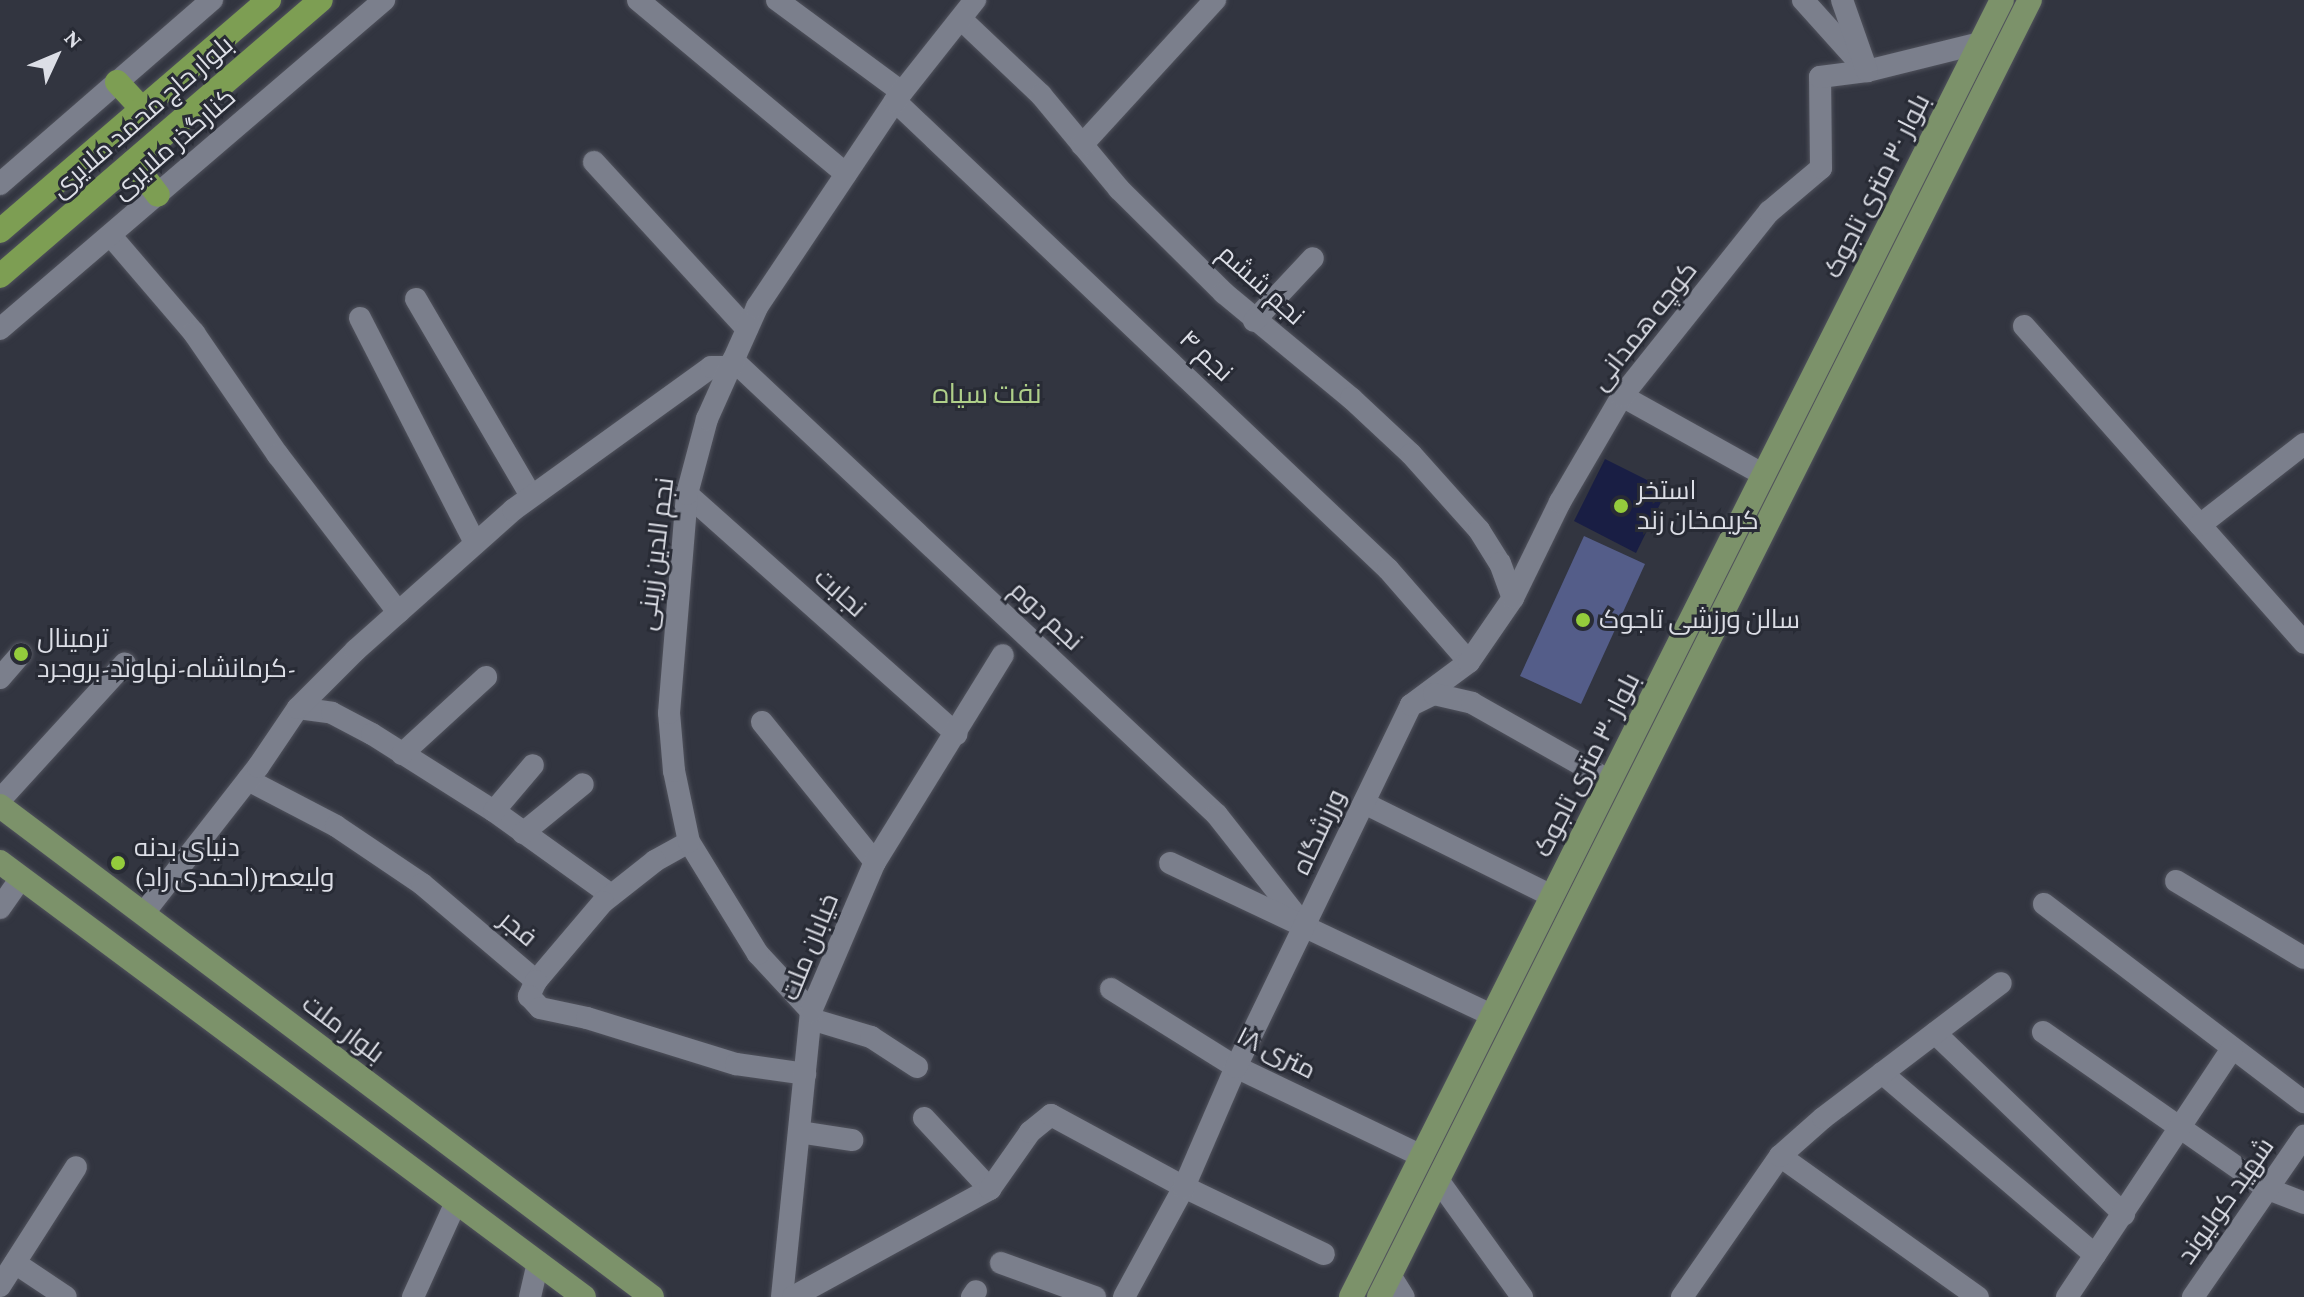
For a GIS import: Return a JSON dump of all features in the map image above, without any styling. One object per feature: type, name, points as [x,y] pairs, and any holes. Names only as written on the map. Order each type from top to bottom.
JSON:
[{"type":"highway","name":"بلوار حاج محمد ملایری","points":[[0,231],[269,0]]},
{"type":"highway","name":"بلوار حاج محمد ملایری","points":[[0,276],[321,0]]},
{"type":"highway","points":[[117,82],[142,109]]},
{"type":"highway","points":[[133,162],[158,195]]},
{"type":"main road","name":"بلوار ۳۰ متری تاجوک","points":[[1351,1297],[2002,0]]},
{"type":"main road","name":"بلوار ۳۰ متری تاجوک","points":[[1379,1297],[2030,0]]},
{"type":"main road","name":"بلوار ملت","points":[[0,803],[652,1297]]},
{"type":"main road","points":[[0,862],[584,1297]]},
{"type":"street","points":[[0,184],[212,0]]},
{"type":"street","name":"کنارگذر ملایری","points":[[0,329],[384,0]]},
{"type":"street","points":[[638,0],[846,174]]},
{"type":"street","name":"نجم ۴","points":[[777,0],[898,97],[1388,569],[1469,662]]},
{"type":"street","name":"نجم الدین زرینی","points":[[811,1015],[758,954],[689,842],[674,771],[669,713],[687,494],[707,419],[757,307],[898,97],[975,0]]},
{"type":"street","points":[[1082,145],[1215,0]]},
{"type":"street","points":[[1803,0],[1867,71]]},
{"type":"street","points":[[1842,0],[1867,71]]},
{"type":"street","name":"نجم ششم","points":[[961,19],[1041,95],[1119,189],[1254,321],[1351,398],[1411,454],[1479,530],[1500,563],[1513,598]]},
{"type":"street","points":[[1867,71],[1980,43]]},
{"type":"street","name":"کوچه همدانی","points":[[1411,705],[1469,662],[1513,598],[1560,502],[1622,396],[1769,212],[1821,168],[1820,77],[1867,71]]},
{"type":"street","points":[[594,162],[747,329]]},
{"type":"street","points":[[111,236],[194,333],[278,455],[398,612]]},
{"type":"street","points":[[1254,321],[1313,258]]},
{"type":"street","points":[[416,299],[531,496]]},
{"type":"street","points":[[360,318],[475,543]]},
{"type":"street","points":[[2024,326],[2304,643]]},
{"type":"street","points":[[143,914],[248,780],[298,708],[398,612],[531,496],[711,367],[732,364]]},
{"type":"street","name":"نجم دوم","points":[[732,364],[1217,815],[1305,927]]},
{"type":"street","points":[[1622,396],[1764,475]]},
{"type":"street","points":[[2200,525],[2304,444]]},
{"type":"street","name":"نجابت","points":[[687,494],[956,734]]},
{"type":"street","points":[[0,678],[21,654]]},
{"type":"street","name":"خیابان ملت","points":[[782,1297],[811,1015],[875,862],[1003,655]]},
{"type":"street","points":[[0,803],[125,663]]},
{"type":"street","points":[[402,754],[486,677]]},
{"type":"street","points":[[1411,705],[1434,694],[1472,703],[1610,781]]},
{"type":"street","name":"ورزشگاه","points":[[1124,1297],[1184,1187],[1236,1067],[1411,705]]},
{"type":"street","points":[[298,708],[332,713],[402,754],[494,811],[611,895]]},
{"type":"street","points":[[762,722],[875,862]]},
{"type":"street","points":[[494,811],[533,765]]},
{"type":"street","name":"فجر","points":[[248,780],[336,826],[422,884],[536,981],[529,996],[540,1008],[587,1018],[736,1064],[805,1074]]},
{"type":"street","points":[[523,833],[583,784]]},
{"type":"street","points":[[1364,803],[1552,896]]},
{"type":"street","points":[[536,981],[611,895],[655,861],[689,842]]},
{"type":"street","points":[[1170,863],[1492,1015]]},
{"type":"street","points":[[0,908],[21,878]]},
{"type":"street","points":[[2176,881],[2304,958]]},
{"type":"street","points":[[2044,904],[2304,1102]]},
{"type":"street","points":[[1682,1297],[1780,1156],[1882,1073],[2001,983]]},
{"type":"street","name":"۱۸ متری","points":[[1111,989],[1236,1067],[1422,1156]]},
{"type":"street","points":[[811,1015],[871,1037],[917,1067]]},
{"type":"street","points":[[2043,1032],[2268,1189],[2304,1203]]},
{"type":"street","points":[[1935,1033],[2124,1214]]},
{"type":"street","points":[[2067,1297],[2182,1129],[2232,1049]]},
{"type":"street","points":[[1882,1073],[2095,1255]]},
{"type":"street","points":[[793,1297],[990,1189],[1030,1132],[1051,1115],[1184,1187],[1324,1254]]},
{"type":"street","points":[[924,1118],[990,1189]]},
{"type":"street","points":[[799,1132],[852,1140]]},
{"type":"street","name":"شهید کولیوند","points":[[2193,1297],[2304,1136]]},
{"type":"street","points":[[1780,1156],[1978,1297]]},
{"type":"street","points":[[0,1286],[76,1167]]},
{"type":"street","points":[[1438,1180],[1522,1297]]},
{"type":"street","points":[[413,1297],[456,1202]]},
{"type":"street","points":[[530,1297],[538,1262]]},
{"type":"street","points":[[15,1263],[66,1297]]},
{"type":"street","points":[[1001,1263],[1095,1297]]},
{"type":"street","points":[[1390,1275],[1404,1297]]},
{"type":"water","name":"استخر کریمخان زند","points":[[1605,459],[1667,490],[1636,553],[1574,521]]},
{"type":"building","name":"سالن ورزشی تاجوک","points":[[1584,536],[1645,564],[1581,704],[1520,676]]},
{"type":"place","name":"استخر کریمخان زند","points":[[1621,506]]},
{"type":"place","name":"سالن ورزشی تاجوک","points":[[1583,620]]},
{"type":"place","name":"ترمینال کرمانشاه-نهاوند-بروجرد-","points":[[21,654]]},
{"type":"place","name":"دنیای بدنه ولیعصر(احمدی راد)","points":[[118,863]]},
{"type":"district","name":"نفت سیاه","points":[[987,394]]}]
